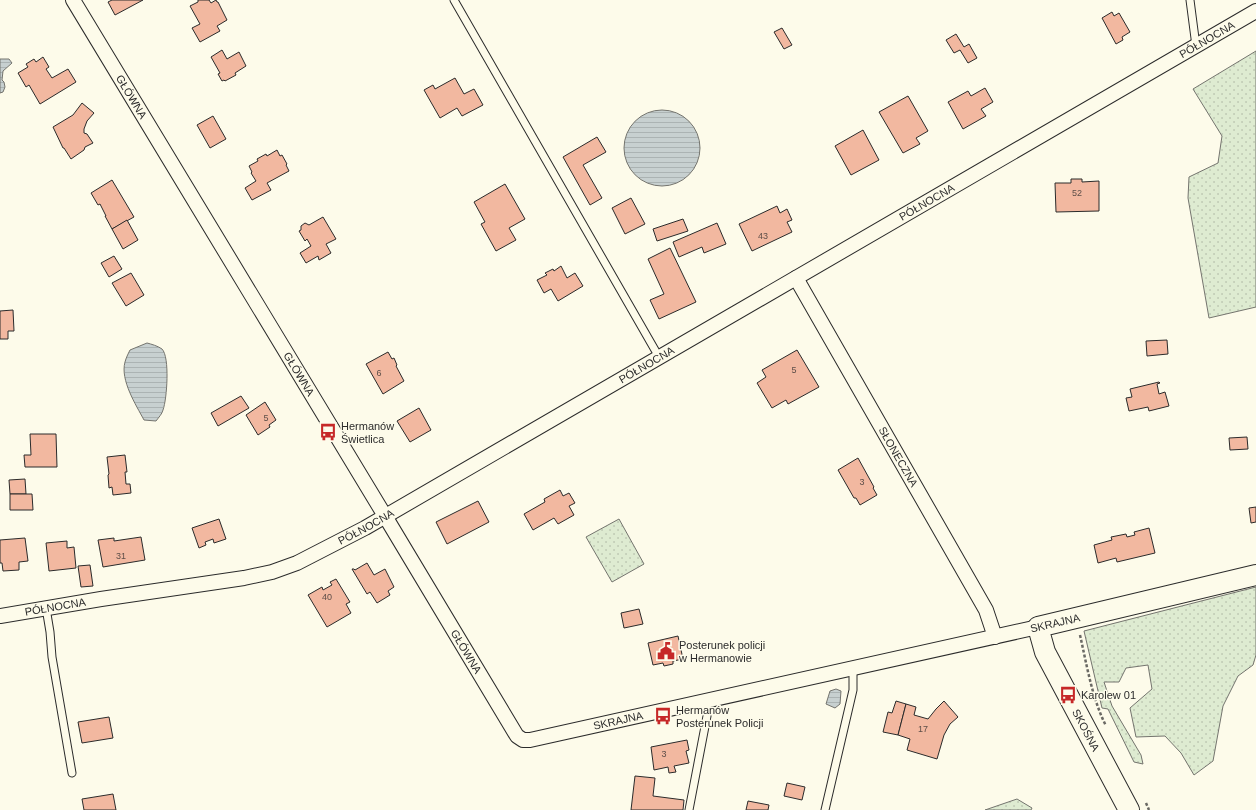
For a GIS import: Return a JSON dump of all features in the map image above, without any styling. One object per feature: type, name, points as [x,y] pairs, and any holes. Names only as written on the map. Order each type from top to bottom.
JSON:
[{"type":"street","name":"GŁÓWNA","points":[[73,0],[514,732],[517,736],[524,740],[530,740]]},
{"type":"street","name":"PÓŁNOCNA","points":[[0,616],[244,578],[272,572],[297,563],[365,528],[1256,11]]},
{"type":"street","name":"SŁONECZNA","points":[[796,278],[986,610],[995,637]]},
{"type":"street","name":"SKRAJNA","points":[[530,740],[995,637],[1256,575]]},
{"type":"street","name":"SKOŚNA","points":[[1038,627],[1045,652],[1129,810]]},
{"type":"lane","points":[[454,0],[659,358]]},
{"type":"lane","points":[[1190,0],[1196,46]]},
{"type":"lane","points":[[46,608],[52,657],[72,772]]},
{"type":"lane","points":[[825,810],[853,690],[853,668]]},
{"type":"lane","points":[[690,810],[708,716],[706,700]]},
{"type":"path","points":[[1077,618],[1089,677],[1100,712],[1109,731]]},
{"type":"path","points":[[1144,797],[1149,810]]},
{"type":"green space","points":[[1256,51],[1256,307],[1209,318],[1188,198],[1189,177],[1218,163],[1222,136],[1193,89]]},
{"type":"green space","points":[[619,519],[644,564],[612,582],[586,537]]},
{"type":"green space","points":[[1256,587],[1256,655],[1253,665],[1238,676],[1223,706],[1213,761],[1194,775],[1181,753],[1165,736],[1136,737],[1130,708],[1152,689],[1148,665],[1126,668],[1119,682],[1104,682],[1112,706],[1141,755],[1143,764],[1134,762],[1108,709],[1102,708],[1084,631]]},
{"type":"green space","points":[[1017,799],[1032,808],[1031,810],[985,810]]},
{"type":"shaded area","points":[[0,59],[9,59],[12,63],[3,71],[2,80],[5,87],[3,92],[0,93]]},
{"type":"shaded area","points":[[662,110],[676,113],[689,121],[697,134],[700,148],[697,162],[689,175],[676,183],[662,186],[648,183],[635,175],[627,162],[624,148],[627,134],[635,121],[648,113]]},
{"type":"shaded area","points":[[147,343],[162,349],[165,353],[166,360],[167,388],[162,413],[156,421],[144,420],[133,400],[127,384],[124,369],[126,358],[130,350]]},
{"type":"shaded area","points":[[836,689],[841,691],[840,704],[835,708],[826,704],[830,691]]},
{"type":"building","points":[[112,0],[143,0],[115,15],[108,2]]},
{"type":"building","points":[[198,0],[209,0],[211,3],[216,0],[227,20],[217,26],[220,31],[200,42],[192,28],[200,24],[190,6],[198,2]]},
{"type":"building","points":[[1112,12],[1114,16],[1119,13],[1130,32],[1122,37],[1123,40],[1116,44],[1102,18]]},
{"type":"building","points":[[782,28],[792,45],[784,49],[774,32]]},
{"type":"building","points":[[956,34],[964,47],[969,44],[977,58],[968,63],[960,50],[954,53],[946,40]]},
{"type":"building","points":[[222,50],[227,59],[239,52],[246,66],[235,73],[236,75],[225,81],[222,81],[218,74],[220,73],[211,57]]},
{"type":"building","points":[[43,57],[49,67],[46,69],[52,78],[68,69],[76,82],[40,104],[29,85],[26,87],[18,73],[28,67],[26,64],[34,59],[36,62]]},
{"type":"building","points":[[455,78],[464,94],[474,89],[483,105],[462,116],[457,108],[440,118],[424,90],[433,85],[435,89]]},
{"type":"building","points":[[985,88],[993,102],[981,109],[986,116],[963,129],[948,102],[968,91],[971,96]]},
{"type":"building","points":[[908,96],[928,131],[916,138],[920,144],[903,153],[879,112]]},
{"type":"building","points":[[82,103],[94,113],[87,121],[84,129],[84,133],[87,134],[93,143],[85,147],[84,150],[71,159],[63,148],[53,127],[73,115]]},
{"type":"building","points":[[213,116],[226,139],[210,148],[197,125]]},
{"type":"building","points":[[863,130],[879,160],[851,175],[835,146]]},
{"type":"building","points":[[597,137],[606,152],[583,165],[602,198],[590,205],[563,157]]},
{"type":"building","points":[[277,150],[280,156],[282,155],[289,171],[267,183],[271,190],[252,200],[245,188],[256,181],[249,166],[258,161],[257,159],[266,154],[267,156]]},
{"type":"building","points":[[1071,179],[1082,179],[1082,182],[1099,181],[1099,211],[1056,212],[1055,183],[1071,183]]},
{"type":"building","points":[[112,180],[134,217],[112,229],[100,204],[98,205],[91,193]]},
{"type":"building","points":[[505,184],[525,219],[509,228],[516,240],[496,251],[481,224],[485,222],[474,202]]},
{"type":"building","points":[[631,198],[645,224],[625,234],[612,208]]},
{"type":"building","points":[[777,206],[780,213],[787,209],[792,220],[787,222],[792,232],[752,251],[739,224]]},
{"type":"building","points":[[323,217],[336,239],[326,244],[331,253],[319,260],[318,256],[306,263],[300,253],[311,246],[307,239],[305,241],[299,231],[301,230],[301,226],[305,223],[309,225]]},
{"type":"building","points":[[683,219],[688,231],[657,241],[653,229]]},
{"type":"building","points":[[127,220],[138,240],[123,249],[112,229]]},
{"type":"building","points":[[717,223],[726,244],[704,253],[702,247],[679,257],[673,242]]},
{"type":"building","points":[[670,248],[696,302],[659,319],[650,300],[664,294],[648,259]]},
{"type":"building","points":[[114,256],[122,269],[109,277],[101,263]]},
{"type":"building","points":[[561,266],[567,278],[575,273],[583,286],[558,301],[551,289],[544,293],[537,280],[547,275],[545,273],[553,269],[554,271]]},
{"type":"building","points":[[131,273],[144,295],[126,306],[112,283]]},
{"type":"building","points":[[13,310],[14,331],[8,331],[8,339],[0,339],[0,311]]},
{"type":"building","points":[[1167,340],[1168,354],[1147,356],[1146,341]]},
{"type":"building","points":[[797,350],[819,387],[788,404],[786,400],[772,408],[757,383],[766,377],[762,370]]},
{"type":"building","points":[[388,352],[392,359],[394,358],[397,365],[396,366],[404,381],[383,394],[366,364]]},
{"type":"building","points":[[1160,383],[1157,384],[1159,394],[1165,392],[1169,406],[1149,411],[1148,407],[1129,411],[1126,398],[1132,397],[1130,389]]},
{"type":"building","points":[[241,396],[249,408],[218,426],[211,413]]},
{"type":"building","points":[[265,402],[276,420],[269,425],[270,427],[258,435],[246,415]]},
{"type":"building","points":[[419,408],[431,430],[410,442],[397,421]]},
{"type":"building","points":[[30,434],[56,434],[57,467],[25,467],[24,455],[31,455]]},
{"type":"building","points":[[1247,437],[1248,449],[1230,450],[1229,438]]},
{"type":"building","points":[[125,455],[127,472],[125,472],[126,484],[130,484],[131,493],[113,495],[112,487],[109,488],[107,457]]},
{"type":"building","points":[[858,458],[877,495],[860,505],[856,498],[854,498],[838,470]]},
{"type":"building","points":[[25,479],[26,494],[10,494],[9,480]]},
{"type":"building","points":[[560,490],[563,496],[569,493],[575,503],[569,506],[574,515],[558,524],[554,518],[533,530],[524,514],[545,502],[544,499]]},
{"type":"building","points":[[10,494],[32,494],[33,510],[10,510]]},
{"type":"building","points":[[478,501],[489,522],[447,544],[436,522]]},
{"type":"building","points":[[1256,507],[1256,522],[1251,523],[1249,508]]},
{"type":"building","points":[[219,519],[226,539],[214,543],[213,539],[205,542],[206,545],[199,548],[192,528]]},
{"type":"building","points":[[1149,528],[1155,553],[1117,562],[1116,558],[1098,563],[1094,545],[1112,540],[1111,537],[1126,534],[1127,537],[1135,535],[1134,532]]},
{"type":"building","points":[[141,537],[145,560],[103,567],[98,540],[114,538],[114,541]]},
{"type":"building","points":[[25,538],[28,561],[19,562],[19,570],[3,571],[2,563],[0,563],[0,540]]},
{"type":"building","points":[[67,541],[67,548],[74,547],[76,568],[49,571],[46,543]]},
{"type":"building","points":[[367,563],[374,575],[385,569],[394,587],[388,591],[390,595],[377,603],[370,592],[367,594],[352,569],[355,570]]},
{"type":"building","points":[[90,565],[93,586],[81,587],[78,566]]},
{"type":"building","points":[[336,579],[350,602],[346,604],[351,613],[327,627],[308,595],[322,587],[323,590],[332,585],[330,582]]},
{"type":"building","points":[[639,609],[643,624],[624,628],[621,613]]},
{"type":"building","name":"Posterunek policji w Hermanowie","points":[[678,636],[683,659],[673,661],[673,664],[664,666],[663,663],[653,665],[648,643]]},
{"type":"building","points":[[896,701],[906,704],[898,735],[883,732],[888,712],[892,713]]},
{"type":"building","points":[[944,701],[958,717],[950,724],[944,735],[937,759],[907,750],[910,739],[898,735],[906,704],[916,707],[914,715],[928,719]]},
{"type":"building","points":[[109,717],[113,738],[82,743],[78,722]]},
{"type":"building","points":[[687,740],[689,750],[686,751],[689,763],[674,766],[676,772],[669,773],[668,767],[654,770],[651,747]]},
{"type":"building","points":[[635,776],[655,778],[653,796],[684,800],[683,810],[631,810]]},
{"type":"building","points":[[787,783],[805,787],[802,800],[784,796]]},
{"type":"building","points":[[113,794],[116,810],[84,810],[82,799]]},
{"type":"building","points":[[748,801],[769,805],[768,810],[746,810]]},
{"type":"place","name":"Hermanów Świetlica","points":[[328,432]]},
{"type":"place","name":"Posterunek policji w Hermanowie","points":[[666,651]]},
{"type":"place","name":"Karolew 01","points":[[1068,695]]},
{"type":"place","name":"Hermanów Posterunek Policji","points":[[663,716]]}]
